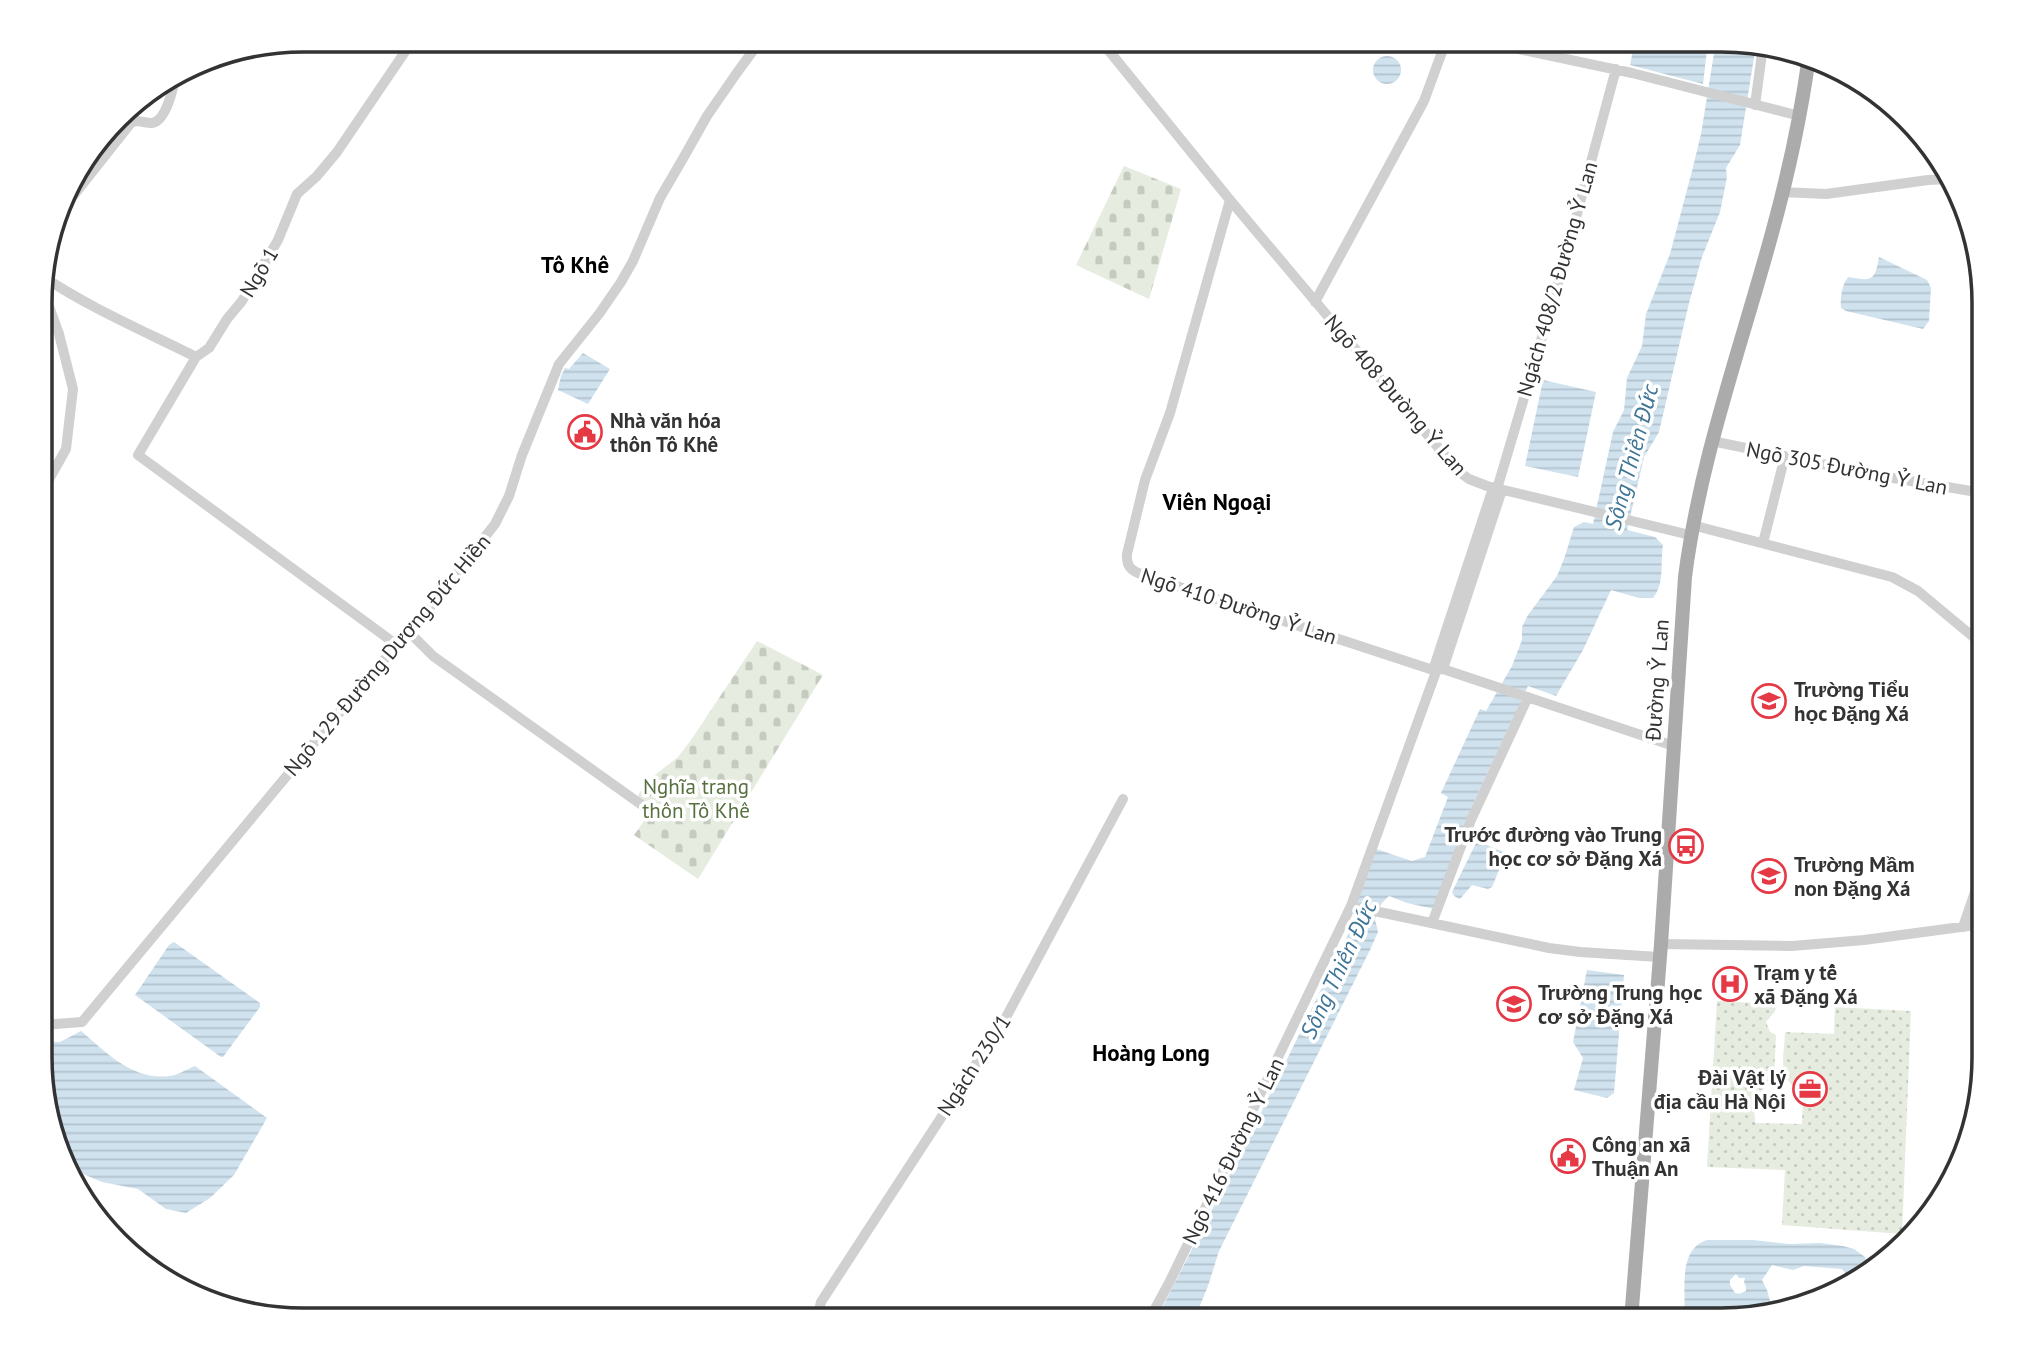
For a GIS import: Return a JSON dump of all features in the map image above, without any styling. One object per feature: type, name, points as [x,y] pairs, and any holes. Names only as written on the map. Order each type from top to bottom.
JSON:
[{"type":"main road","name":"Đường Ỷ Lan","points":[[1632,1308],[1660,951],[1685,577],[1691,530],[1712,441],[1769,245],[1800,116],[1807,68]]},
{"type":"street","name":"Ngõ 1","points":[[397,645],[138,455],[196,357],[209,348],[242,301],[278,240],[297,194],[337,152],[405,52]]},
{"type":"street","name":"Ngõ 129 Đường Dương Đức Hiền","points":[[52,1025],[82,1022],[397,645],[410,633],[482,542],[500,515],[559,364],[621,282],[660,198],[730,82],[752,52]]},
{"type":"street","name":"Ngõ 408 Đường Ỷ Lan","points":[[1110,52],[1451,465],[1469,480],[1651,526],[1763,543],[1879,572],[1899,580],[1929,599],[1972,636]]},
{"type":"street","points":[[1315,302],[1424,101],[1442,52]]},
{"type":"street","points":[[1534,52],[1616,69],[1800,116]]},
{"type":"street","points":[[1755,104],[1762,56]]},
{"type":"street","name":"Ngách 408/2 Đường Ỷ Lan","points":[[1468,579],[1498,489],[1563,266],[1616,69]]},
{"type":"street","points":[[82,186],[131,124],[135,121],[152,123],[159,119],[172,90]]},
{"type":"street","points":[[1782,192],[1826,194],[1939,180]]},
{"type":"street","name":"Ngõ 410 Đường Ỷ Lan","points":[[1230,200],[1170,414],[1145,480],[1127,554],[1128,565],[1133,571],[1143,575],[1495,686],[1674,746]]},
{"type":"street","points":[[54,283],[97,308],[196,357]]},
{"type":"street","points":[[52,313],[73,389],[66,449],[52,475]]},
{"type":"street","name":"Ngõ 305 Đường Ỷ Lan","points":[[1712,441],[1875,475],[1972,491]]},
{"type":"street","points":[[1763,543],[1785,456]]},
{"type":"street","name":"Ngõ 416 Đường Ỷ Lan","points":[[1155,1308],[1351,906],[1468,579]]},
{"type":"street","points":[[410,633],[433,656],[653,813]]},
{"type":"street","points":[[1432,923],[1471,820],[1528,697]]},
{"type":"street","name":"Ngách 230/1","points":[[820,1308],[1004,1021],[1123,799]]},
{"type":"street","points":[[1963,927],[1972,901]]},
{"type":"street","points":[[1351,906],[1549,948],[1580,952],[1792,946],[1864,940],[1972,926]]},
{"type":"green space","points":[[1124,166],[1181,189],[1149,299],[1076,265]]},
{"type":"green space","name":"Nghĩa trang thôn Tô Khê","points":[[757,641],[823,675],[698,879],[634,835],[651,811],[636,799],[646,782],[678,757]]},
{"type":"green space","name":"Đài Vật lý địa cầu Hà Nội","points":[[1717,1001],[1777,1004],[1766,1022],[1770,1032],[1776,1035],[1774,1079],[1754,1098],[1755,1123],[1802,1124],[1803,1094],[1785,1074],[1785,1032],[1834,1034],[1835,1007],[1911,1011],[1902,1229],[1898,1234],[1782,1225],[1785,1170],[1707,1167]]},
{"type":"water","points":[[1633,52],[1707,52],[1703,84],[1630,65]]},
{"type":"water","name":"Sông Thiên Đức","points":[[1714,52],[1754,55],[1740,145],[1726,168],[1727,177],[1720,212],[1702,257],[1659,432],[1644,457],[1627,530],[1655,537],[1663,545],[1661,579],[1657,592],[1653,598],[1639,598],[1611,590],[1583,650],[1556,696],[1528,686],[1473,804],[1434,909],[1389,896],[1381,904],[1375,919],[1378,932],[1370,950],[1219,1251],[1199,1308],[1162,1308],[1354,922],[1356,904],[1376,849],[1412,861],[1425,857],[1448,797],[1441,793],[1480,709],[1486,711],[1512,666],[1522,640],[1522,627],[1557,576],[1574,527],[1584,522],[1593,524],[1613,432],[1624,410],[1627,378],[1642,346],[1646,314],[1670,254],[1701,134]]},
{"type":"water","points":[[1387,56],[1397,60],[1401,70],[1397,80],[1387,84],[1377,80],[1373,70],[1377,60]]},
{"type":"water","points":[[1879,257],[1927,280],[1931,288],[1929,321],[1923,329],[1841,308],[1842,292],[1848,277],[1871,278],[1876,271]]},
{"type":"water","points":[[583,353],[610,369],[588,404],[558,390],[565,368],[569,369]]},
{"type":"water","points":[[1543,380],[1596,392],[1578,477],[1525,466]]},
{"type":"water","points":[[1477,841],[1504,852],[1505,856],[1492,887],[1488,889],[1472,885],[1460,899],[1452,892]]},
{"type":"water","points":[[174,942],[260,1003],[260,1007],[223,1057],[135,995],[169,945]]},
{"type":"water","points":[[1587,970],[1624,975],[1614,1093],[1607,1098],[1574,1090],[1583,1058],[1573,1042]]},
{"type":"water","points":[[81,1031],[121,1064],[144,1074],[170,1076],[195,1066],[267,1118],[234,1175],[210,1198],[186,1213],[166,1209],[138,1189],[102,1182],[82,1175],[66,1137],[57,1105],[52,1042],[60,1042]]},
{"type":"water","points":[[1707,1240],[1753,1240],[1843,1246],[1854,1249],[1866,1261],[1846,1274],[1842,1269],[1804,1266],[1793,1270],[1772,1265],[1762,1280],[1771,1303],[1721,1308],[1684,1308],[1685,1274],[1691,1253],[1697,1245]],"holes":[[[1736,1274],[1739,1278],[1745,1278],[1746,1291],[1735,1293],[1730,1280]]]},
{"type":"place","name":"Nhà văn hóa thôn Tô Khê","points":[[585,432]]},
{"type":"place","name":"Trường Tiểu học Đặng Xá","points":[[1769,701]]},
{"type":"place","name":"Trước đường vào Trung học cơ sở Đặng Xá","points":[[1686,846]]},
{"type":"place","name":"Trường Mầm non Đặng Xá","points":[[1769,876]]},
{"type":"place","name":"Trạm y tế xã Đặng Xá","points":[[1730,984]]},
{"type":"place","name":"Trường Trung học cơ sở Đặng Xá","points":[[1514,1004]]},
{"type":"place","name":"Đài Vật lý địa cầu Hà Nội","points":[[1810,1089]]},
{"type":"place","name":"Công an xã Thuận An","points":[[1568,1156]]},
{"type":"district","name":"Tô Khê","points":[[575,264]]},
{"type":"district","name":"Viên Ngoại","points":[[1217,501]]},
{"type":"district","name":"Hoàng Long","points":[[1151,1052]]}]
